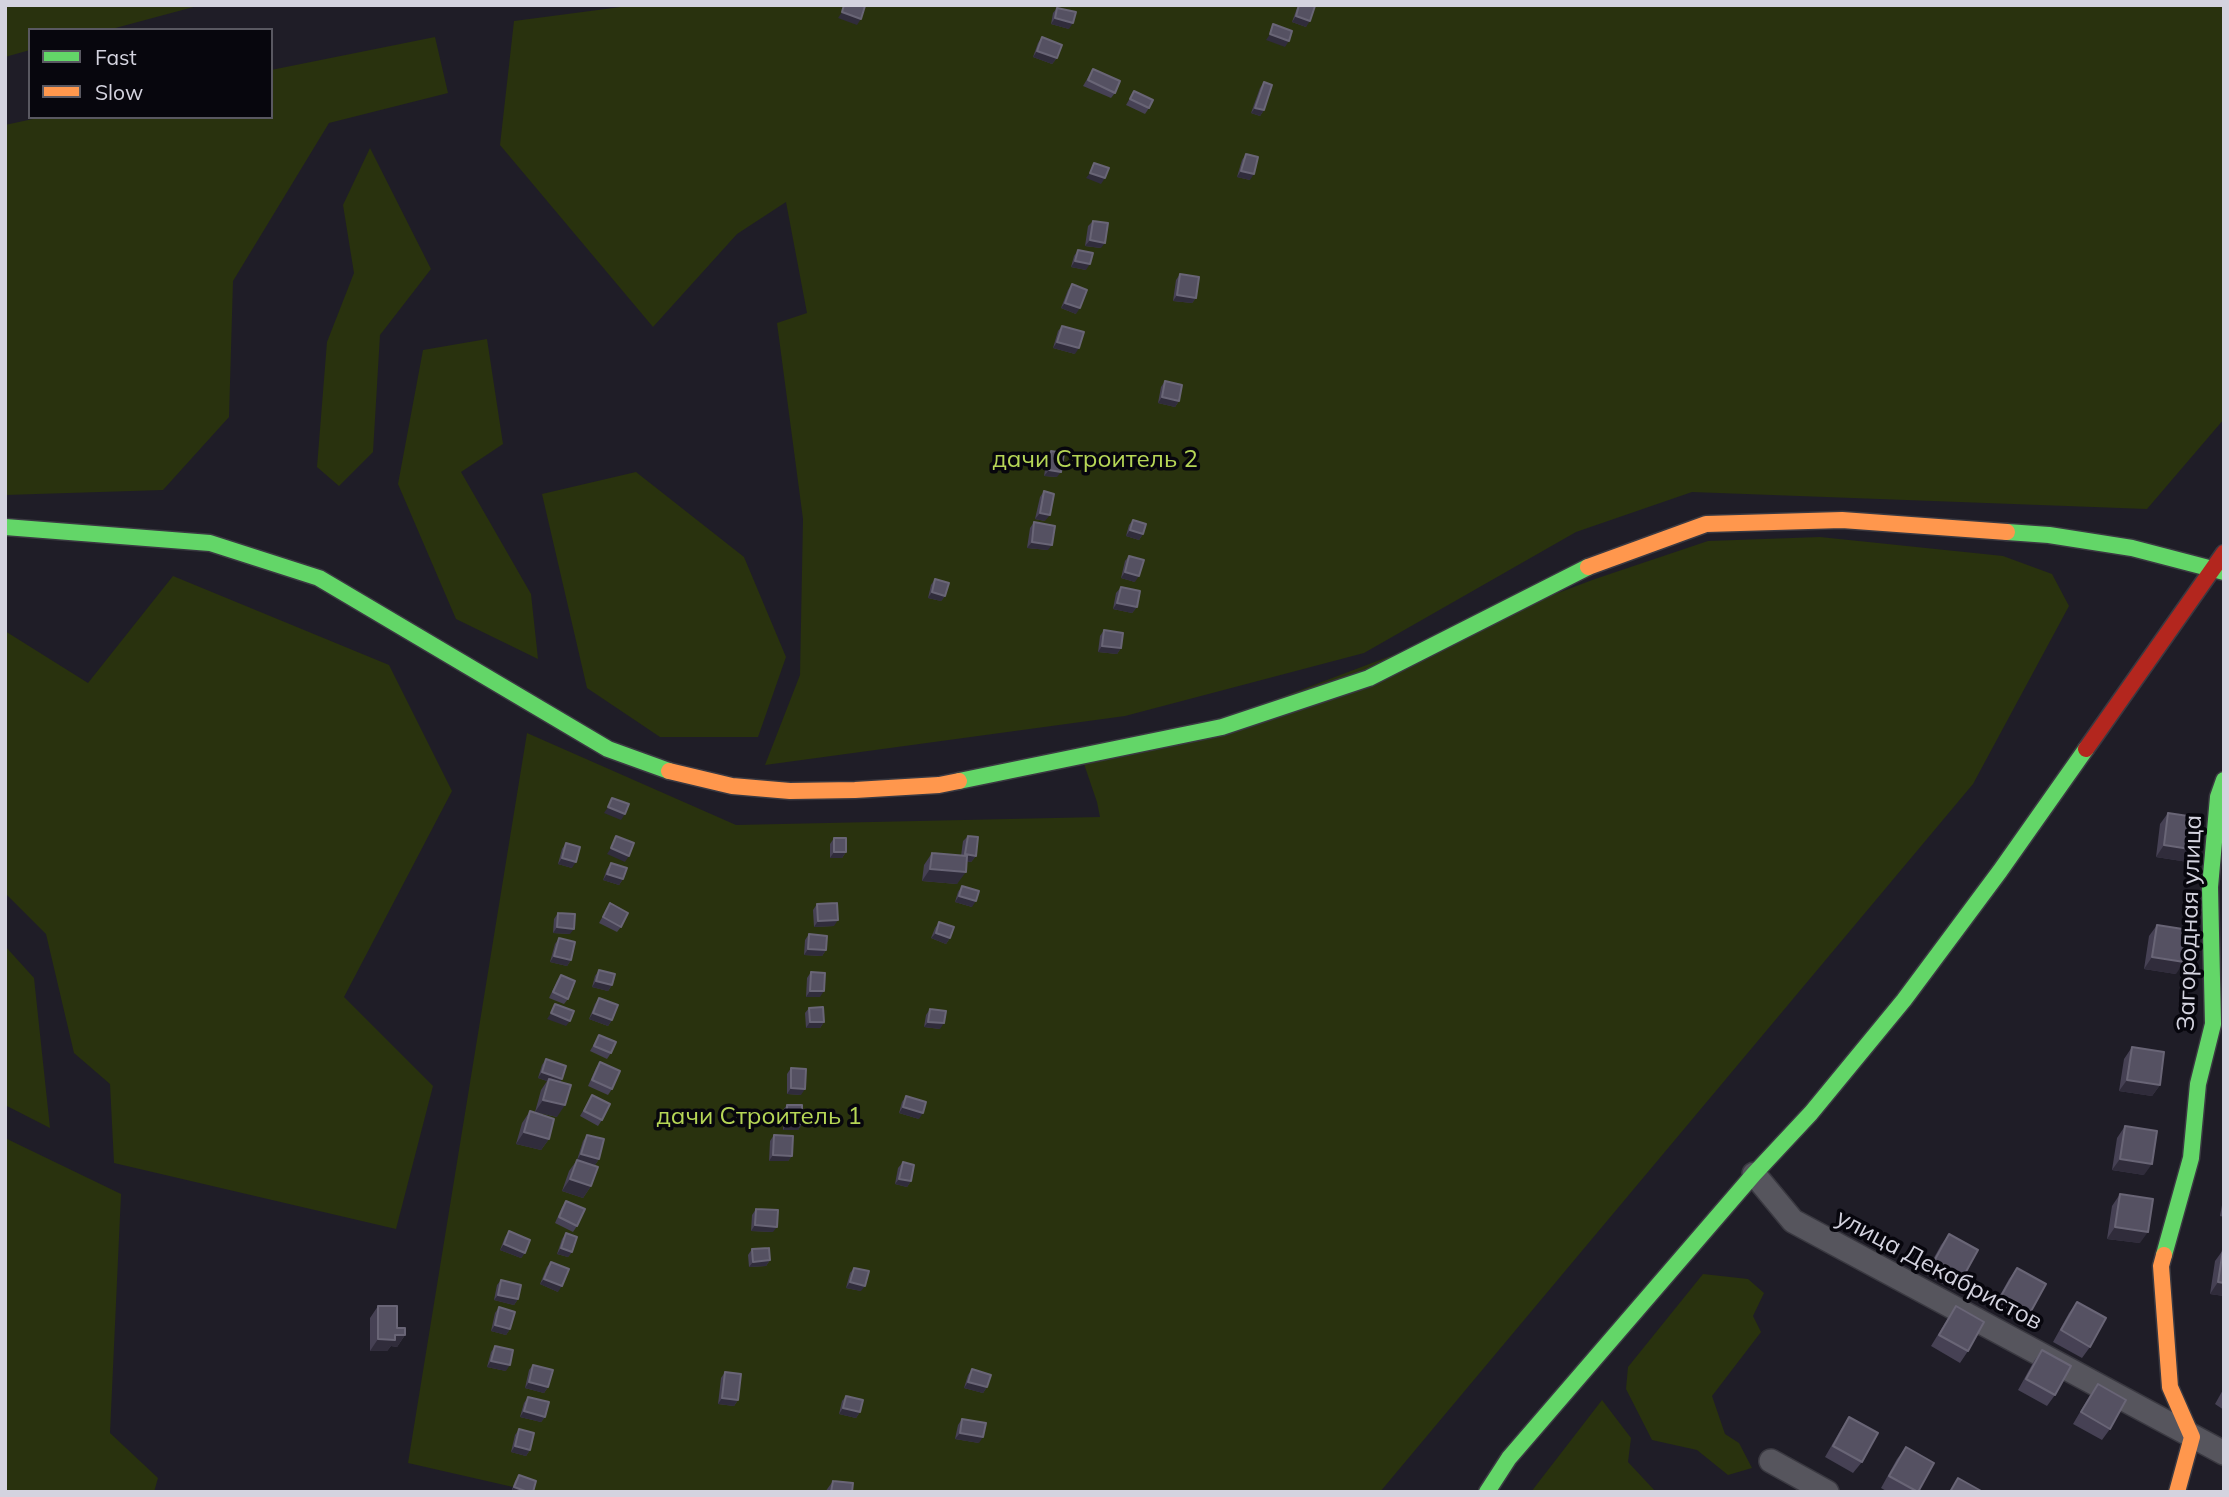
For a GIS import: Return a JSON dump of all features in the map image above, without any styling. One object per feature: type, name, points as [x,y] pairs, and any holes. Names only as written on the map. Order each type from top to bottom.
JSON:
[{"type":"main road","points":[[5,527],[210,543],[319,578],[608,749],[692,778],[732,786],[790,791],[939,785],[1222,726],[1369,678],[1585,568],[1706,524],[1842,520],[2049,535],[2132,548],[2218,571]]},
{"type":"main road","points":[[1487,1492],[1509,1458],[1754,1174],[1811,1113],[1904,1000],[2218,571],[2224,554]]},
{"type":"main road","name":"Загородная улица","points":[[2192,1437],[2170,1387],[2161,1266],[2191,1158],[2198,1084],[2213,1024],[2210,887],[2218,797],[2224,780]]},
{"type":"main road","points":[[2176,1492],[2192,1437]]},
{"type":"street","name":"улица Декабристов","points":[[1754,1174],[1793,1221],[2224,1453]]},
{"type":"street","points":[[1771,1461],[1827,1492]]},
{"type":"green space","points":[[5,5],[201,5],[115,28],[28,28],[28,51],[5,57]]},
{"type":"green space","name":"дачи Строитель 2","points":[[636,5],[2224,5],[2224,419],[2147,509],[1692,492],[1576,532],[1364,653],[1125,716],[765,765],[800,675],[803,519],[777,323],[807,313],[786,202],[737,234],[653,327],[500,145],[514,21]]},
{"type":"green space","points":[[435,37],[448,93],[329,123],[233,281],[229,417],[163,490],[5,495],[5,125],[33,119],[273,119],[273,70]]},
{"type":"green space","points":[[370,148],[431,269],[380,335],[373,452],[339,486],[317,467],[327,342],[354,273],[343,205]]},
{"type":"green space","points":[[487,339],[503,444],[461,472],[531,594],[538,659],[456,619],[398,484],[423,350]]},
{"type":"green space","points":[[636,472],[744,557],[786,657],[758,737],[660,737],[587,688],[542,494]]},
{"type":"green space","name":"дачи Строитель 1","points":[[1820,537],[2003,556],[2052,574],[2069,606],[1973,784],[1380,1492],[535,1492],[408,1463],[527,733],[736,825],[1100,817],[1084,764],[1128,755],[1595,579],[1708,541]]},
{"type":"green space","points":[[173,576],[389,665],[452,791],[344,997],[433,1086],[396,1229],[114,1163],[110,1084],[74,1053],[46,934],[5,893],[5,631],[88,683]]},
{"type":"green space","points":[[5,946],[34,978],[50,1128],[5,1105]]},
{"type":"green space","points":[[5,1138],[121,1194],[110,1433],[158,1478],[154,1492],[5,1492]]},
{"type":"green space","points":[[1703,1274],[1748,1279],[1764,1293],[1753,1316],[1761,1332],[1712,1396],[1725,1434],[1739,1443],[1752,1468],[1728,1475],[1697,1450],[1652,1440],[1626,1389],[1628,1367]]},
{"type":"green space","points":[[1602,1400],[1631,1438],[1628,1462],[1656,1492],[1531,1492]]},
{"type":"building","points":[[844,5],[865,6],[861,19],[842,12]]},
{"type":"building","points":[[1299,5],[1315,6],[1310,21],[1296,16]]},
{"type":"building","points":[[1057,8],[1076,12],[1073,23],[1055,18]]},
{"type":"building","points":[[1273,24],[1292,31],[1289,41],[1270,34]]},
{"type":"building","points":[[1042,37],[1062,45],[1057,58],[1037,51]]},
{"type":"building","points":[[1093,69],[1120,81],[1115,93],[1088,80]]},
{"type":"building","points":[[1264,82],[1272,85],[1264,110],[1255,108]]},
{"type":"building","points":[[1134,91],[1153,100],[1149,108],[1130,99]]},
{"type":"building","points":[[1246,154],[1258,157],[1254,174],[1241,171]]},
{"type":"building","points":[[1094,163],[1109,168],[1105,178],[1090,173]]},
{"type":"building","points":[[1093,221],[1108,223],[1105,243],[1090,240]]},
{"type":"building","points":[[1078,250],[1093,253],[1090,264],[1075,261]]},
{"type":"building","points":[[1180,274],[1199,277],[1196,298],[1177,295]]},
{"type":"building","points":[[1072,284],[1087,290],[1080,308],[1065,303]]},
{"type":"building","points":[[1062,326],[1084,332],[1079,348],[1057,342]]},
{"type":"building","points":[[1165,381],[1182,385],[1179,401],[1162,397]]},
{"type":"building","points":[[1051,451],[1064,453],[1061,472],[1049,470]]},
{"type":"building","points":[[1044,491],[1054,494],[1050,515],[1040,513]]},
{"type":"building","points":[[1133,520],[1146,524],[1143,534],[1130,530]]},
{"type":"building","points":[[1034,522],[1055,526],[1052,545],[1032,542]]},
{"type":"building","points":[[1129,556],[1144,560],[1139,576],[1125,572]]},
{"type":"building","points":[[935,579],[949,583],[945,596],[932,592]]},
{"type":"building","points":[[1121,587],[1140,591],[1137,607],[1117,603]]},
{"type":"building","points":[[1104,630],[1123,633],[1121,648],[1102,646]]},
{"type":"building","points":[[612,798],[629,804],[625,814],[608,807]]},
{"type":"building","points":[[2168,813],[2201,818],[2196,850],[2164,845]]},
{"type":"building","points":[[616,836],[634,843],[629,856],[611,848]]},
{"type":"building","points":[[968,836],[978,837],[976,856],[965,854]]},
{"type":"building","points":[[834,838],[846,838],[846,852],[834,852]]},
{"type":"building","points":[[566,843],[580,847],[576,862],[562,858]]},
{"type":"building","points":[[932,853],[967,856],[966,872],[930,869]]},
{"type":"building","points":[[611,863],[627,868],[623,879],[607,874]]},
{"type":"building","points":[[962,886],[979,891],[976,901],[959,896]]},
{"type":"building","points":[[610,903],[628,913],[621,927],[603,917]]},
{"type":"building","points":[[837,903],[838,920],[818,921],[817,904]]},
{"type":"building","points":[[558,913],[575,914],[574,929],[557,927]]},
{"type":"building","points":[[939,922],[954,927],[950,938],[936,933]]},
{"type":"building","points":[[2157,925],[2189,930],[2184,962],[2152,957]]},
{"type":"building","points":[[809,934],[827,936],[826,950],[808,949]]},
{"type":"building","points":[[559,938],[575,942],[571,960],[554,956]]},
{"type":"building","points":[[599,970],[615,974],[612,985],[596,981]]},
{"type":"building","points":[[811,972],[825,973],[824,991],[810,991]]},
{"type":"building","points":[[561,975],[575,981],[568,999],[553,992]]},
{"type":"building","points":[[599,998],[618,1005],[612,1020],[593,1013]]},
{"type":"building","points":[[555,1004],[574,1011],[570,1021],[551,1013]]},
{"type":"building","points":[[823,1007],[824,1022],[810,1022],[809,1008]]},
{"type":"building","points":[[930,1009],[946,1011],[944,1023],[928,1022]]},
{"type":"building","points":[[599,1035],[616,1042],[611,1053],[594,1046]]},
{"type":"building","points":[[2132,1047],[2164,1052],[2160,1085],[2127,1080]]},
{"type":"building","points":[[546,1059],[566,1066],[562,1079],[542,1072]]},
{"type":"building","points":[[600,1062],[620,1071],[612,1089],[592,1080]]},
{"type":"building","points":[[791,1068],[806,1069],[805,1089],[791,1088]]},
{"type":"building","points":[[549,1079],[571,1085],[565,1105],[543,1100]]},
{"type":"building","points":[[592,1095],[610,1104],[602,1120],[584,1111]]},
{"type":"building","points":[[906,1096],[926,1102],[923,1113],[903,1107]]},
{"type":"building","points":[[787,1105],[802,1105],[802,1124],[787,1124]]},
{"type":"building","points":[[530,1111],[554,1119],[549,1139],[524,1132]]},
{"type":"building","points":[[2125,1126],[2157,1131],[2152,1164],[2120,1159]]},
{"type":"building","points":[[587,1135],[604,1139],[599,1159],[581,1154]]},
{"type":"building","points":[[774,1135],[793,1136],[792,1156],[773,1155]]},
{"type":"building","points":[[577,1160],[598,1167],[591,1186],[570,1179]]},
{"type":"building","points":[[903,1162],[914,1165],[911,1181],[899,1179]]},
{"type":"building","points":[[2120,1194],[2153,1199],[2148,1232],[2115,1227]]},
{"type":"building","points":[[566,1201],[585,1209],[577,1226],[559,1217]]},
{"type":"building","points":[[756,1209],[778,1210],[777,1227],[755,1225]]},
{"type":"building","points":[[509,1231],[530,1240],[525,1253],[504,1244]]},
{"type":"building","points":[[566,1233],[577,1237],[572,1252],[561,1248]]},
{"type":"building","points":[[1949,1234],[1978,1250],[1962,1279],[1933,1263]]},
{"type":"building","points":[[769,1248],[770,1260],[753,1262],[752,1249]]},
{"type":"building","points":[[2224,1250],[2224,1283],[2218,1282]]},
{"type":"building","points":[[551,1262],[569,1269],[562,1286],[544,1279]]},
{"type":"building","points":[[854,1268],[869,1271],[865,1286],[850,1282]]},
{"type":"building","points":[[2017,1268],[2046,1284],[2030,1313],[2001,1296]]},
{"type":"building","points":[[501,1280],[521,1285],[518,1299],[498,1295]]},
{"type":"building","points":[[2077,1302],[2106,1318],[2090,1347],[2061,1330]]},
{"type":"building","points":[[378,1306],[397,1306],[397,1328],[405,1328],[405,1335],[395,1335],[395,1340],[378,1339]]},
{"type":"building","points":[[1956,1306],[1984,1322],[1968,1351],[1939,1335]]},
{"type":"building","points":[[499,1307],[515,1312],[510,1329],[495,1325]]},
{"type":"building","points":[[495,1346],[513,1350],[510,1365],[491,1361]]},
{"type":"building","points":[[2042,1350],[2071,1366],[2055,1395],[2026,1379]]},
{"type":"building","points":[[533,1365],[553,1370],[548,1387],[529,1382]]},
{"type":"building","points":[[972,1369],[991,1375],[987,1387],[968,1382]]},
{"type":"building","points":[[725,1372],[741,1374],[738,1400],[722,1398]]},
{"type":"building","points":[[2098,1384],[2126,1400],[2110,1429],[2081,1412]]},
{"type":"building","points":[[846,1396],[863,1400],[860,1412],[843,1408]]},
{"type":"building","points":[[528,1397],[549,1402],[545,1417],[524,1411]]},
{"type":"building","points":[[1849,1417],[1878,1433],[1862,1462],[1833,1446]]},
{"type":"building","points":[[962,1419],[986,1423],[983,1437],[960,1433]]},
{"type":"building","points":[[519,1429],[534,1433],[530,1450],[515,1446]]},
{"type":"building","points":[[1906,1447],[1934,1463],[1918,1492],[1889,1476]]},
{"type":"building","points":[[519,1475],[536,1481],[533,1492],[514,1487]]},
{"type":"building","points":[[1958,1478],[1983,1492],[1950,1492]]},
{"type":"building","points":[[833,1481],[853,1483],[852,1492],[831,1492]]},
{"type":"traffic: fast","points":[[5,527],[210,543],[319,578],[608,749],[669,771]]},
{"type":"traffic: fast","points":[[2007,532],[2049,535],[2132,548],[2224,572]]},
{"type":"traffic: fast","points":[[959,781],[1222,727],[1369,678],[1588,567]]},
{"type":"traffic: fast","points":[[1487,1492],[1509,1458],[1754,1174],[1811,1113],[1904,1000],[2086,749]]},
{"type":"traffic: fast","points":[[2164,1255],[2191,1158],[2198,1084],[2213,1024],[2210,887],[2218,797],[2224,780]]},
{"type":"traffic: slow","points":[[1588,567],[1706,524],[1842,520],[2007,532]]},
{"type":"traffic: slow","points":[[669,771],[732,786],[790,791],[855,790],[939,785],[959,781]]},
{"type":"traffic: slow","points":[[2164,1255],[2161,1266],[2170,1387],[2192,1437],[2177,1492]]},
{"type":"traffic: jam","points":[[2086,749],[2224,553]]}]
